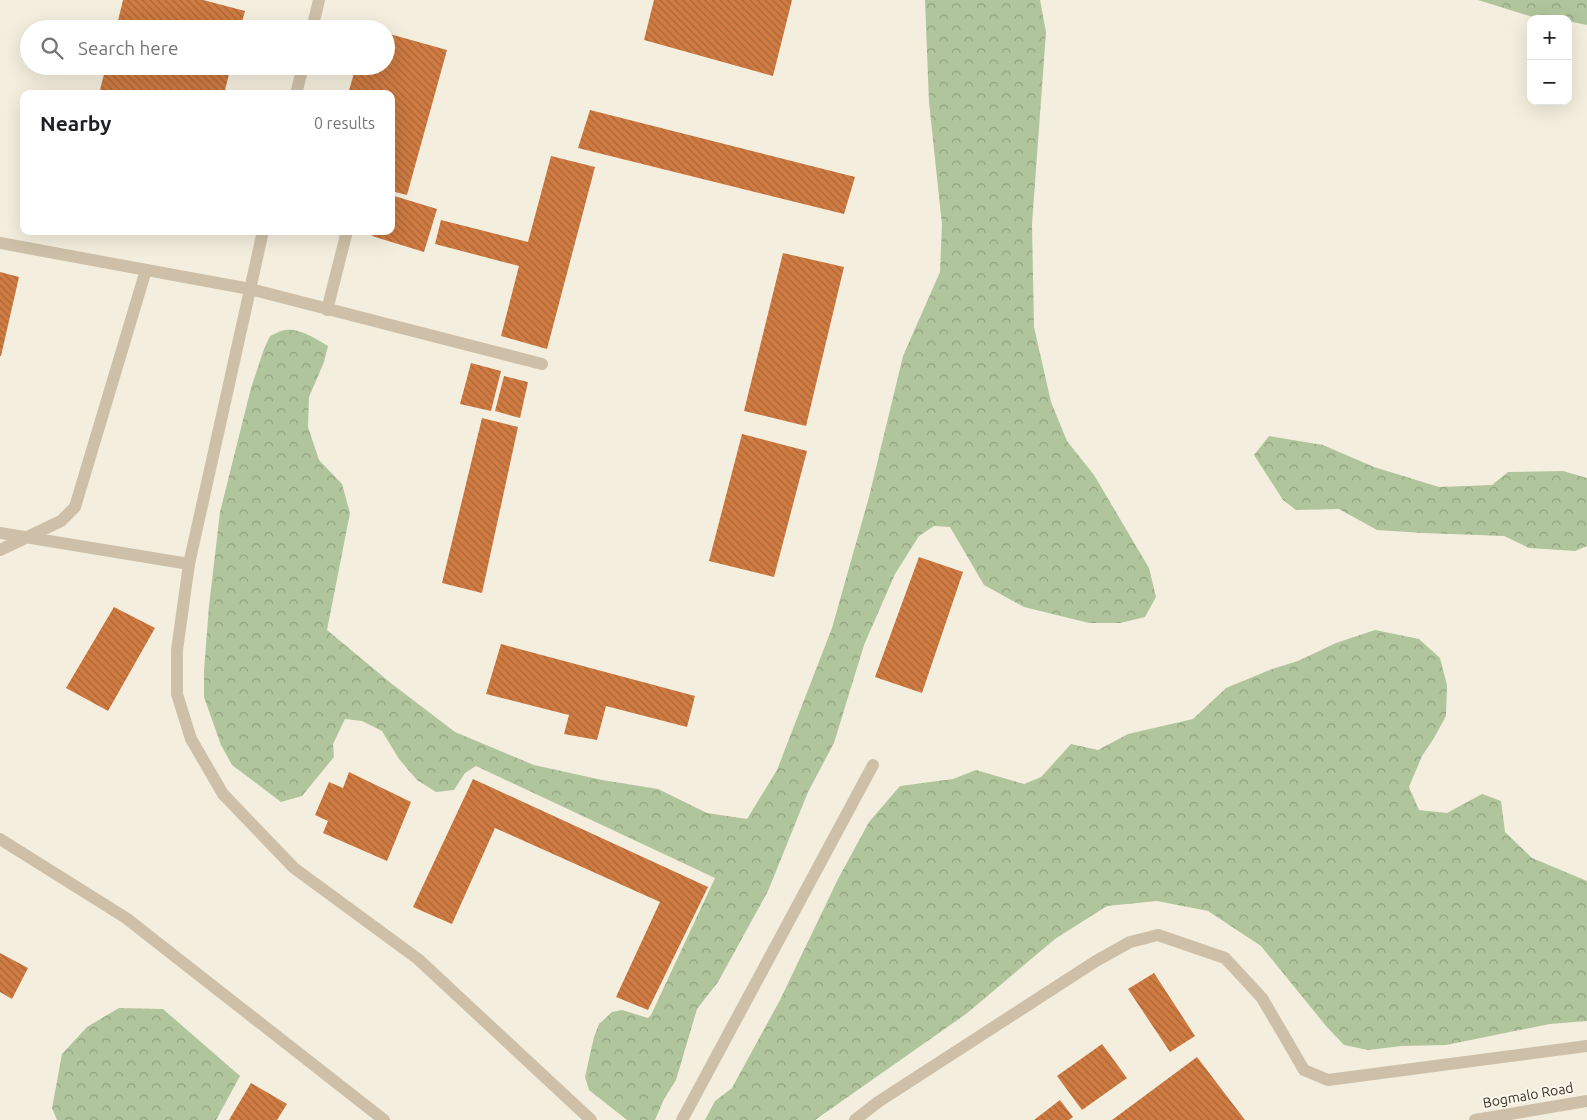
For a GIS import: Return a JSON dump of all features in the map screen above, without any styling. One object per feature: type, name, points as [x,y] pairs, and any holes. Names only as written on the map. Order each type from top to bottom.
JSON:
[{"type":"street","points":[[314,20],[319,0]]},
{"type":"street","points":[[297,90],[301,75]]},
{"type":"street","points":[[262,235],[189,564],[177,650],[177,694],[191,739],[223,794],[294,868],[418,959],[591,1120]]},
{"type":"street","points":[[327,310],[346,235]]},
{"type":"street","points":[[0,243],[250,289],[542,364]]},
{"type":"street","points":[[0,550],[61,521],[75,507],[146,270]]},
{"type":"street","points":[[0,533],[189,564]]},
{"type":"street","points":[[682,1120],[873,765]]},
{"type":"street","points":[[0,839],[126,918],[384,1120]]},
{"type":"street","points":[[856,1120],[878,1102],[1096,961],[1130,942],[1158,935],[1225,958],[1262,998],[1304,1070],[1328,1080],[1587,1046]]},
{"type":"street","name":"Bogmalo Road","points":[[1475,1120],[1587,1101]]},
{"type":"green space","points":[[925,0],[1040,0],[1046,32],[1032,224],[1034,327],[1051,402],[1067,441],[1094,475],[1149,568],[1156,597],[1145,617],[1120,623],[1089,623],[1024,607],[984,585],[950,527],[934,526],[919,536],[895,574],[864,645],[834,743],[808,792],[768,891],[718,982],[697,1009],[676,1080],[664,1099],[655,1120],[627,1120],[589,1090],[585,1077],[594,1037],[599,1024],[612,1012],[622,1010],[648,1018],[651,1015],[715,878],[476,766],[465,773],[454,790],[436,792],[417,780],[399,759],[382,731],[362,721],[345,719],[333,744],[334,757],[302,796],[281,802],[232,765],[221,745],[204,697],[209,606],[220,512],[251,388],[270,336],[284,330],[297,331],[328,346],[324,362],[309,397],[308,427],[319,460],[342,484],[350,513],[327,630],[392,684],[455,732],[534,765],[602,780],[658,789],[707,813],[747,819],[777,770],[832,628],[869,497],[903,356],[940,272],[942,225],[929,102]]},
{"type":"green space","points":[[1478,0],[1587,0],[1587,25],[1572,22],[1572,15],[1527,15]]},
{"type":"green space","points":[[1269,436],[1323,445],[1374,467],[1439,487],[1492,485],[1508,472],[1563,471],[1587,478],[1587,546],[1575,551],[1529,548],[1504,536],[1377,530],[1339,509],[1296,510],[1283,500],[1254,455]]},
{"type":"green space","points":[[1375,630],[1419,639],[1440,658],[1447,685],[1446,716],[1422,756],[1409,787],[1419,810],[1447,813],[1482,794],[1501,801],[1505,832],[1532,858],[1587,881],[1587,1021],[1550,1024],[1446,1045],[1402,1046],[1368,1050],[1344,1045],[1326,1026],[1261,946],[1208,911],[1157,901],[1107,906],[1055,939],[966,1014],[815,1120],[705,1120],[715,1101],[732,1088],[780,1000],[838,879],[869,822],[900,786],[953,779],[976,770],[1024,784],[1041,777],[1071,744],[1098,750],[1128,734],[1193,719],[1226,688],[1272,669],[1298,661],[1336,643]]},
{"type":"green space","points":[[119,1008],[163,1009],[240,1076],[216,1120],[57,1120],[52,1108],[62,1054],[87,1027]]},
{"type":"building","points":[[123,0],[203,0],[245,11],[242,20],[118,20]]},
{"type":"building","points":[[654,0],[792,0],[773,76],[644,40]]},
{"type":"building","points":[[395,36],[447,50],[407,195],[395,192],[395,90],[349,90],[353,75],[395,75]]},
{"type":"building","points":[[104,75],[229,75],[225,90],[100,90]]},
{"type":"building","points":[[590,110],[855,177],[844,214],[578,148]]},
{"type":"building","points":[[551,156],[595,167],[547,349],[501,336],[519,266],[435,244],[441,220],[528,242]]},
{"type":"building","points":[[395,196],[437,209],[424,252],[372,236],[395,235]]},
{"type":"building","points":[[783,253],[844,267],[806,426],[744,411]]},
{"type":"building","points":[[0,272],[19,277],[1,356],[0,356]]},
{"type":"building","points":[[471,363],[501,371],[491,411],[460,404]]},
{"type":"building","points":[[504,376],[528,382],[520,418],[495,411]]},
{"type":"building","points":[[482,418],[518,427],[482,593],[442,583]]},
{"type":"building","points":[[742,434],[807,451],[774,577],[709,561]]},
{"type":"building","points":[[919,557],[963,572],[922,693],[875,677]]},
{"type":"building","points":[[114,607],[155,628],[108,711],[66,688]]},
{"type":"building","points":[[501,644],[695,696],[687,727],[606,706],[597,740],[564,734],[569,715],[486,694]]},
{"type":"building","points":[[349,772],[411,802],[387,861],[323,833],[328,821],[315,815],[329,782],[343,788]]},
{"type":"building","points":[[473,779],[708,887],[648,1010],[616,997],[660,902],[495,828],[452,924],[413,907]]},
{"type":"building","points":[[0,953],[28,968],[12,999],[0,992]]},
{"type":"building","points":[[1154,973],[1195,1036],[1170,1052],[1128,989]]},
{"type":"building","points":[[1102,1044],[1127,1078],[1082,1110],[1057,1076]]},
{"type":"building","points":[[1197,1057],[1245,1120],[1112,1120]]},
{"type":"building","points":[[251,1083],[287,1104],[277,1120],[229,1120]]},
{"type":"building","points":[[1060,1100],[1073,1117],[1069,1120],[1034,1120]]}]
